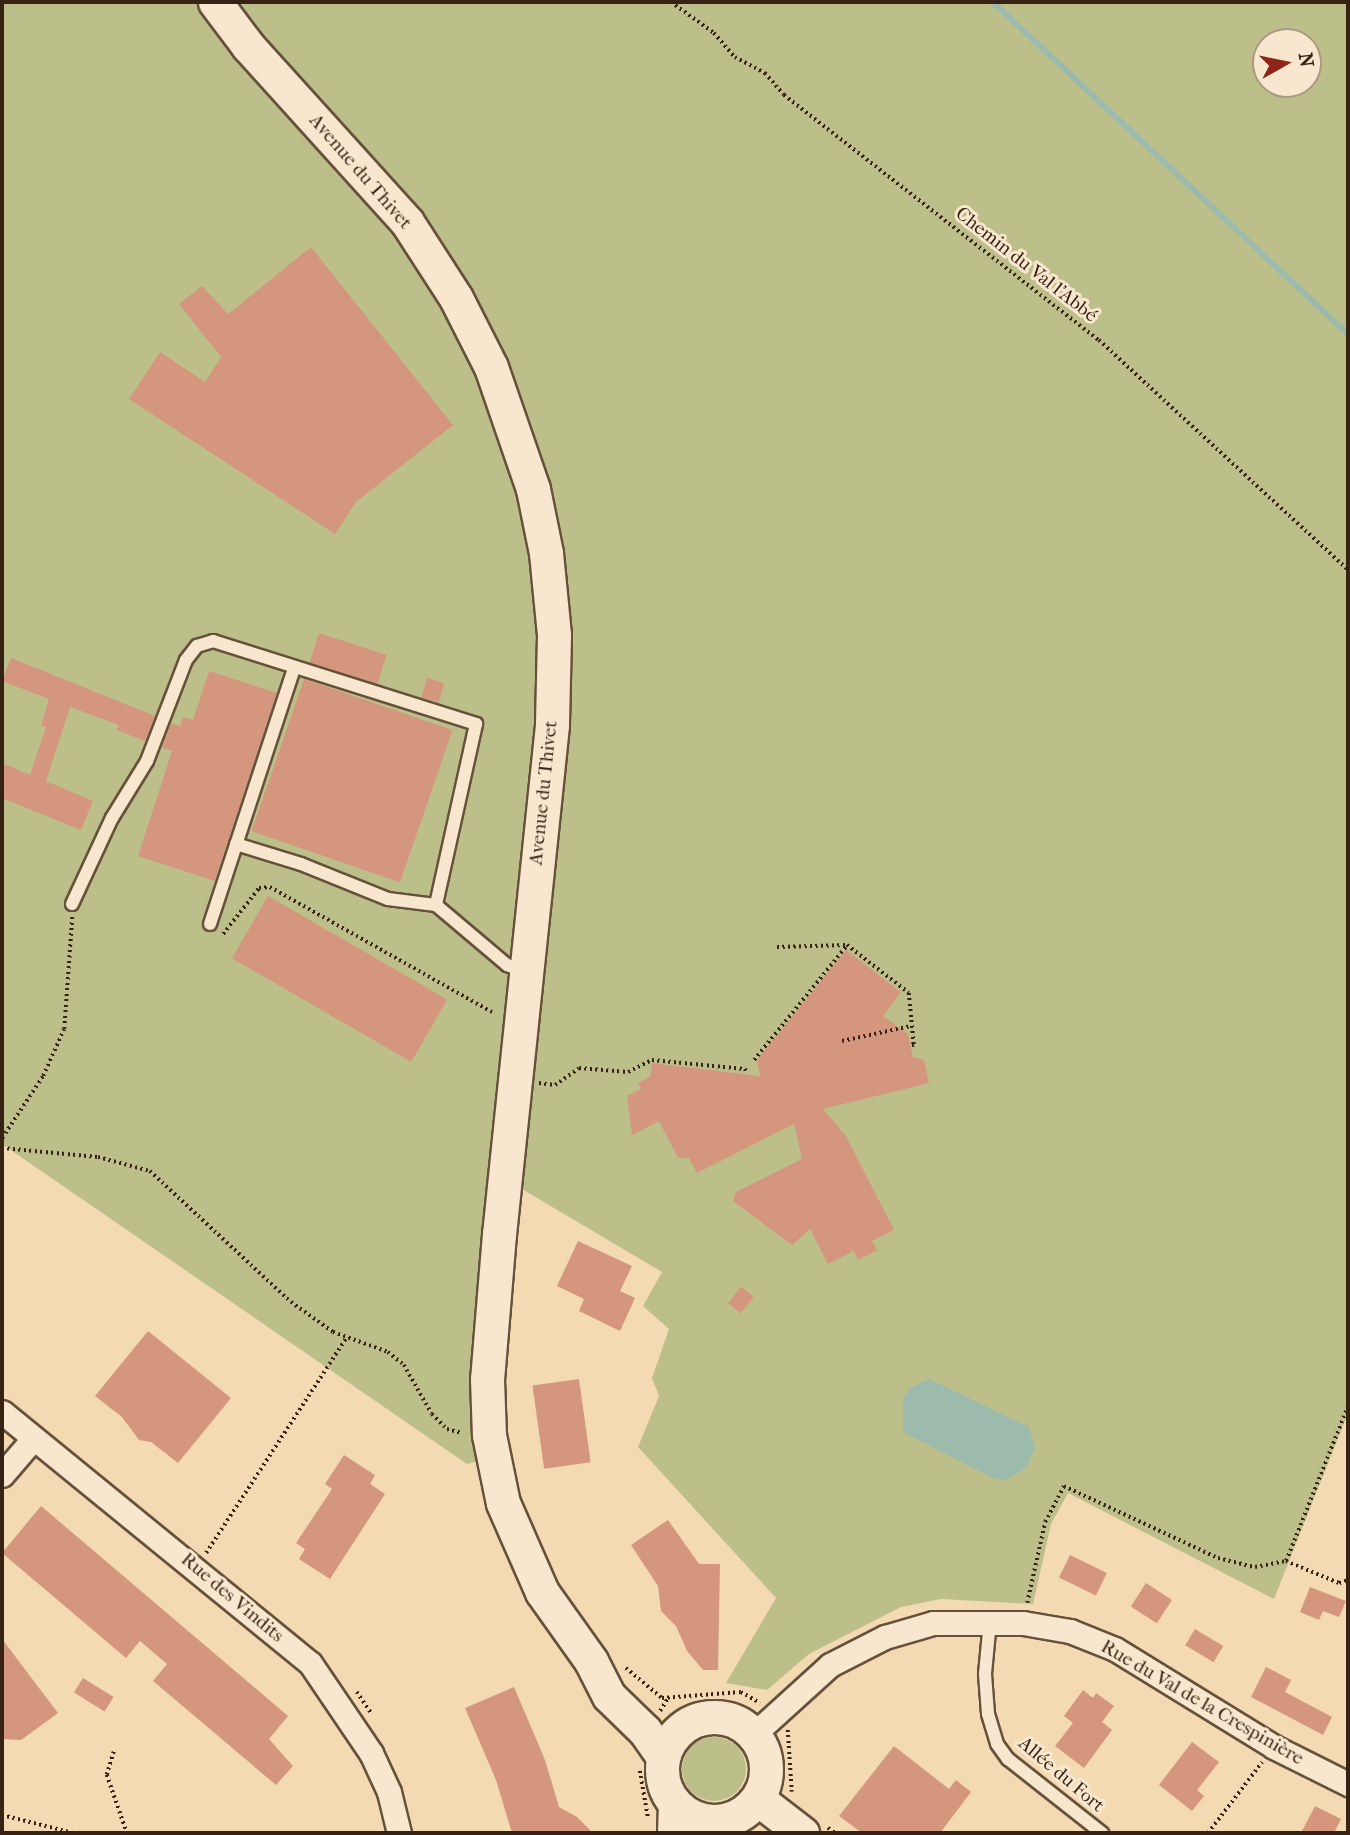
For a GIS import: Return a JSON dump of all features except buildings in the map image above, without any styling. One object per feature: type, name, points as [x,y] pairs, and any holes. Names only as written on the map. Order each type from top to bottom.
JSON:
[{"type":"main road","name":"Avenue du Thivet","points":[[215,2],[248,46],[407,222],[456,299],[514,425],[544,540],[554,635],[552,725],[492,1311],[489,1435],[503,1503],[520,1549],[542,1592],[640,1699],[677,1712]]},
{"type":"main road","name":"Avenue du Thivet","points":[[605,1661],[609,1696],[645,1731],[663,1758]]},
{"type":"main road","points":[[677,1712],[723,1717],[754,1734],[767,1766],[758,1799],[738,1816],[699,1828],[670,1799],[662,1779],[663,1758],[671,1739],[677,1712]]},
{"type":"main road","points":[[758,1799],[802,1833]]},
{"type":"street","name":"Rue des Vindits","points":[[2,1412],[310,1663],[370,1753],[389,1792],[399,1833]]},
{"type":"street","points":[[2,1475],[33,1439]]},
{"type":"street","name":"Rue du Val de la Crespinière","points":[[754,1734],[799,1690],[856,1649],[933,1623],[990,1620],[1070,1630],[1115,1649],[1273,1747],[1348,1784]]},
{"type":"street","points":[[669,1833],[670,1799]]},
{"type":"lane","points":[[72,904],[112,818],[147,761],[186,660],[197,646],[213,641],[294,669],[476,724],[436,905]]},
{"type":"lane","points":[[210,924],[294,669]]},
{"type":"lane","points":[[236,844],[301,864],[388,899],[436,905],[507,965],[526,972]]},
{"type":"lane","name":"Allée du Fort","points":[[990,1620],[985,1674],[988,1714],[997,1745],[1008,1759],[1102,1833]]},
{"type":"path","name":"Chemin du Val l'Abbé","points":[[671,2],[714,33],[735,57],[765,73],[784,94],[1099,340],[1348,569]]},
{"type":"path","points":[[210,924],[215,934],[231,929],[259,888],[270,887],[521,1029]]},
{"type":"path","points":[[2,1138],[43,1076],[64,1029],[72,904]]},
{"type":"path","points":[[777,947],[847,945],[909,993],[911,1046]]},
{"type":"path","points":[[754,1060],[847,945]]},
{"type":"path","points":[[842,1041],[911,1026]]},
{"type":"path","points":[[535,1071],[533,1083],[555,1085],[579,1068],[628,1072],[652,1060],[745,1069],[747,1073]]},
{"type":"path","points":[[2,1148],[98,1157],[150,1171],[291,1302],[346,1338],[367,1342],[404,1365],[432,1414],[447,1429],[489,1435]]},
{"type":"path","points":[[195,1567],[346,1338]]},
{"type":"path","points":[[1286,1561],[1348,1406]]},
{"type":"path","points":[[1023,1623],[1045,1522],[1064,1486],[1218,1558],[1255,1567],[1286,1561],[1339,1583],[1348,1580]]},
{"type":"path","points":[[605,1661],[677,1712]]},
{"type":"path","points":[[1208,1833],[1273,1747]]},
{"type":"path","points":[[114,1752],[107,1775],[127,1833]]},
{"type":"path","points":[[2,1815],[73,1833]]},
{"type":"green space","points":[[2,2],[1348,2],[1348,1413],[1274,1599],[1068,1493],[1051,1524],[1033,1604],[941,1599],[901,1607],[809,1654],[767,1690],[726,1683],[776,1598],[638,1447],[659,1396],[652,1378],[669,1329],[643,1306],[662,1272],[505,1179],[492,1458],[467,1464],[2,1144]]},
{"type":"green space","points":[[708,1737],[720,1737],[737,1746],[744,1757],[744,1781],[737,1792],[720,1801],[708,1801],[696,1796],[687,1787],[682,1775],[682,1763],[687,1751],[696,1742]]},
{"type":"shaded area","points":[[929,1379],[1029,1427],[1035,1449],[1026,1468],[1006,1480],[993,1478],[903,1432],[903,1398],[910,1388]]},
{"type":"waterway","points":[[993,2],[1348,334]]}]
